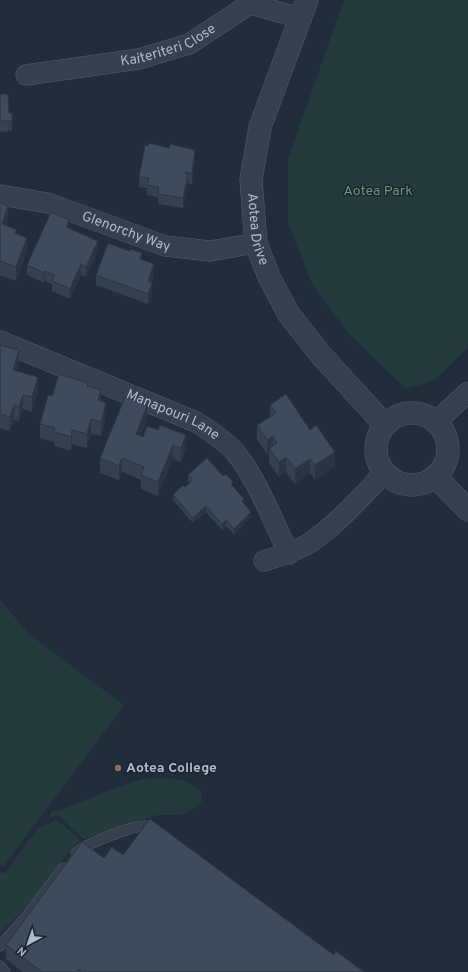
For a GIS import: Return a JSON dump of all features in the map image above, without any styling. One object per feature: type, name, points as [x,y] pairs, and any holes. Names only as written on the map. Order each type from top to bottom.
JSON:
[{"type":"street","name":"Kaiteriteri Close","points":[[26,75],[139,59],[189,44],[250,4],[304,9]]},
{"type":"street","name":"Aotea Drive","points":[[304,9],[260,127],[255,151],[251,180],[256,243],[269,277],[288,313],[320,354],[385,425]]},
{"type":"street","name":"Glenorchy Way","points":[[0,195],[48,203],[165,246],[210,250],[256,243]]},
{"type":"street","name":"Manapouri Lane","points":[[0,340],[174,413],[210,430],[235,452],[247,470],[289,554]]},
{"type":"street","points":[[436,422],[468,392]]},
{"type":"street","points":[[404,414],[421,414],[436,422],[447,439],[448,449],[442,469],[427,481],[409,484],[392,478],[385,472],[380,464],[377,444],[379,434],[385,425],[394,418],[404,414]]},
{"type":"street","points":[[264,561],[289,554],[308,544],[329,527],[385,472]]},
{"type":"street","points":[[435,476],[468,510]]},
{"type":"lane","points":[[0,946],[27,916],[79,849],[137,827],[147,826],[165,837]]},
{"type":"lane","points":[[0,966],[5,972]]},
{"type":"green space","name":"Aotea Park","points":[[344,0],[468,0],[468,347],[435,380],[406,389],[348,333],[312,284],[288,223],[288,159]]},
{"type":"green space","points":[[0,600],[29,634],[124,705],[3,867],[0,865]]},
{"type":"green space","points":[[168,778],[186,781],[201,790],[202,801],[194,809],[180,815],[158,815],[83,839],[58,815],[50,818],[50,813],[53,811],[61,810],[115,788],[142,779]]},
{"type":"green space","points":[[57,820],[80,840],[71,849],[28,907],[0,932],[0,872],[4,874],[39,827]]},
{"type":"building","points":[[0,94],[8,94],[9,113],[12,113],[12,121],[0,121]]},
{"type":"building","points":[[149,143],[169,148],[170,144],[195,150],[192,174],[186,172],[185,174],[188,175],[183,198],[158,194],[159,187],[147,185],[149,178],[139,177],[145,145],[148,146]]},
{"type":"building","points":[[0,203],[8,206],[2,224],[17,230],[15,233],[27,238],[16,267],[0,261]]},
{"type":"building","points":[[51,212],[69,220],[66,227],[98,241],[86,267],[81,264],[70,289],[52,281],[55,275],[45,271],[44,273],[27,265]]},
{"type":"building","points":[[108,243],[129,251],[130,249],[142,253],[140,259],[154,264],[148,281],[152,283],[148,294],[96,275]]},
{"type":"building","points":[[0,345],[19,350],[13,370],[38,377],[32,397],[23,395],[19,407],[14,405],[10,417],[0,414]]},
{"type":"building","points":[[59,374],[88,383],[87,386],[101,390],[98,400],[106,403],[101,422],[91,419],[87,434],[72,430],[71,437],[54,432],[55,428],[40,424],[48,395],[52,396]]},
{"type":"building","points":[[286,394],[310,430],[316,425],[335,452],[315,465],[310,459],[295,469],[286,457],[279,462],[269,448],[277,443],[273,436],[267,440],[257,425],[276,413],[270,405]]},
{"type":"building","points":[[125,397],[147,406],[136,434],[143,437],[147,426],[158,430],[160,425],[186,435],[181,448],[173,445],[158,482],[141,475],[144,467],[122,458],[119,466],[100,458]]},
{"type":"building","points":[[207,458],[223,476],[226,474],[233,482],[231,484],[244,499],[242,501],[251,512],[234,529],[226,520],[222,524],[206,506],[193,518],[173,495],[183,485],[185,487],[193,480],[188,475]]},
{"type":"building","points":[[150,819],[334,955],[336,951],[364,972],[83,972],[79,969],[77,972],[42,972],[6,945],[82,842],[104,858],[112,847],[123,855]]},
{"type":"place","name":"Aotea College","points":[[118,768]]}]
